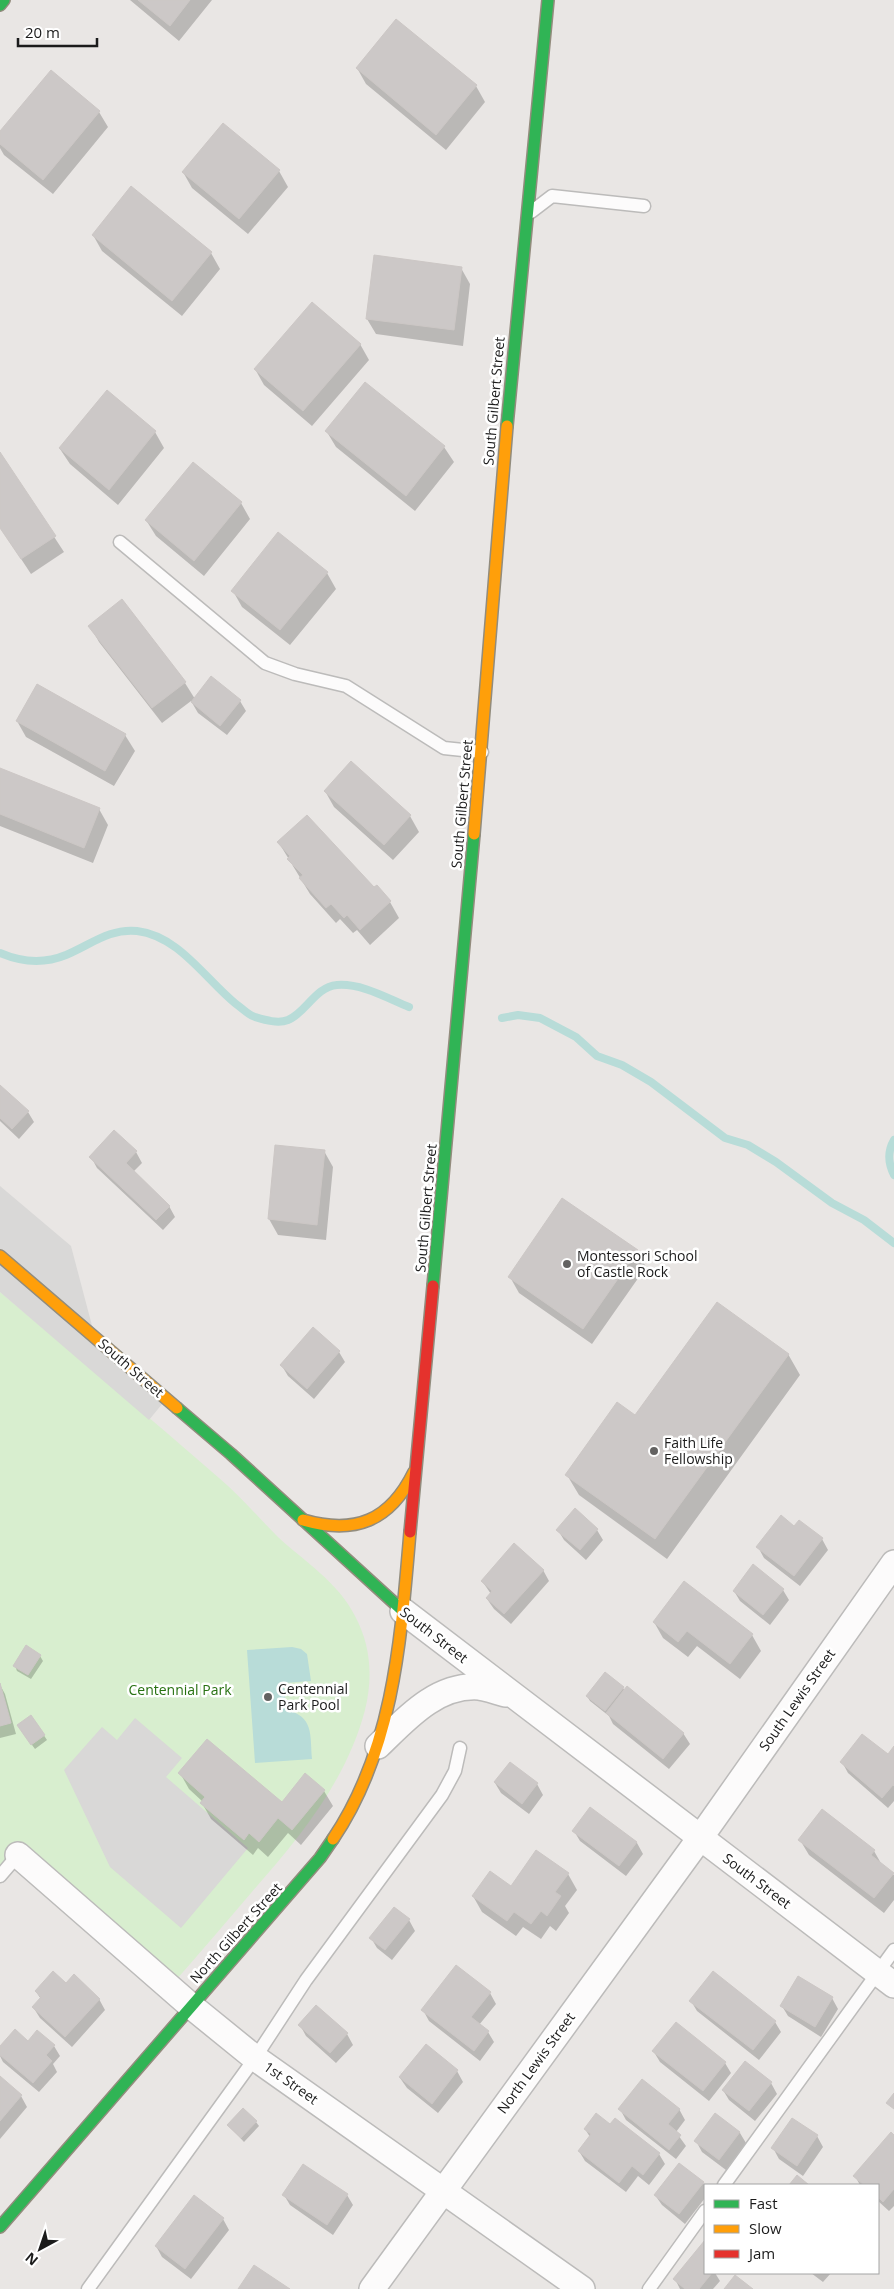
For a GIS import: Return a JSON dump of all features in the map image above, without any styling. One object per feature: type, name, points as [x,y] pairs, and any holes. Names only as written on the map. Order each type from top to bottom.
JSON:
[{"type":"street","points":[[0,4],[4,0]]},
{"type":"street","name":"South Gilbert Street","points":[[403,1611],[482,752],[513,348],[529,214],[548,0]]},
{"type":"street","name":"South Street","points":[[0,1256],[231,1454],[403,1611],[886,1979]]},
{"type":"street","points":[[301,1519],[330,1528],[366,1522],[393,1506],[410,1482],[418,1462]]},
{"type":"street","name":"South Lewis Street","points":[[700,1838],[894,1563]]},
{"type":"street","name":"North Gilbert Street","points":[[0,2227],[299,1884],[326,1850],[348,1817],[378,1746],[387,1714],[403,1611]]},
{"type":"street","points":[[378,1746],[419,1708],[449,1691],[478,1687],[511,1695]]},
{"type":"street","name":"North Lewis Street","points":[[372,2289],[700,1838]]},
{"type":"street","name":"1st Street","points":[[18,1855],[191,2006],[255,2058],[582,2289]]},
{"type":"lane","points":[[529,214],[552,196],[644,206]]},
{"type":"lane","points":[[120,542],[265,663],[295,674],[346,686],[444,748],[482,752]]},
{"type":"lane","points":[[88,2289],[255,2058],[306,1980],[442,1795],[455,1772],[460,1748]]},
{"type":"lane","points":[[0,1876],[18,1855]]},
{"type":"lane","points":[[725,2184],[886,1979],[894,1950]]},
{"type":"lane","points":[[649,2289],[704,2213]]},
{"type":"green space","name":"Centennial Park","points":[[0,1292],[219,1478],[278,1537],[320,1573],[348,1604],[360,1627],[367,1650],[370,1674],[365,1710],[357,1736],[333,1785],[303,1830],[169,1988],[19,1855],[0,1876]]},
{"type":"shaded area","points":[[0,1186],[71,1246],[95,1337],[167,1398],[149,1420],[0,1292]]},
{"type":"shaded area","points":[[135,1718],[182,1758],[166,1777],[248,1848],[181,1928],[110,1867],[64,1770],[102,1727],[117,1740]]},
{"type":"water","name":"Centennial Park Pool","points":[[292,1647],[301,1649],[307,1654],[311,1681],[284,1683],[286,1710],[302,1717],[306,1722],[309,1728],[312,1759],[255,1763],[247,1650]]},
{"type":"building","points":[[138,0],[190,0],[170,26]]},
{"type":"building","points":[[396,19],[477,85],[436,135],[356,68]]},
{"type":"building","points":[[51,70],[100,111],[43,180],[0,144],[0,131]]},
{"type":"building","points":[[223,123],[280,170],[239,219],[182,172]]},
{"type":"building","points":[[131,186],[212,252],[172,301],[92,235]]},
{"type":"building","points":[[374,255],[462,267],[454,330],[366,319]]},
{"type":"building","points":[[312,302],[361,344],[303,411],[254,369]]},
{"type":"building","points":[[365,382],[445,446],[406,496],[325,431]]},
{"type":"building","points":[[107,390],[156,431],[109,490],[59,448]]},
{"type":"building","points":[[0,452],[56,536],[21,559],[0,528]]},
{"type":"building","points":[[193,462],[242,502],[194,561],[145,520]]},
{"type":"building","points":[[278,532],[328,572],[280,630],[231,591]]},
{"type":"building","points":[[122,599],[186,682],[152,708],[88,626]]},
{"type":"building","points":[[211,676],[241,700],[220,726],[191,702]]},
{"type":"building","points":[[37,684],[126,734],[105,771],[16,721]]},
{"type":"building","points":[[351,761],[411,815],[384,845],[324,791]]},
{"type":"building","points":[[0,768],[100,808],[84,848],[0,814]]},
{"type":"building","points":[[307,815],[374,887],[377,885],[391,901],[360,930],[347,915],[344,918],[331,904],[326,908],[299,878],[303,875],[287,859],[290,856],[277,842]]},
{"type":"building","points":[[0,1085],[29,1111],[12,1129],[0,1118]]},
{"type":"building","points":[[114,1130],[137,1151],[126,1163],[170,1206],[156,1220],[89,1157]]},
{"type":"building","points":[[275,1145],[325,1150],[317,1225],[268,1219]]},
{"type":"building","points":[[562,1198],[638,1250],[583,1329],[508,1277]]},
{"type":"building","points":[[717,1302],[789,1354],[655,1539],[565,1475],[617,1402],[635,1415]]},
{"type":"building","points":[[313,1327],[340,1351],[307,1389],[280,1365]]},
{"type":"building","points":[[575,1508],[598,1529],[580,1550],[556,1530]]},
{"type":"building","points":[[781,1515],[794,1526],[799,1520],[823,1538],[794,1576],[756,1547]]},
{"type":"building","points":[[514,1543],[544,1570],[504,1614],[486,1598],[492,1591],[481,1581]]},
{"type":"building","points":[[753,1564],[784,1589],[763,1615],[733,1591]]},
{"type":"building","points":[[684,1581],[753,1634],[730,1664],[687,1631],[678,1642],[653,1622]]},
{"type":"building","points":[[26,1645],[41,1655],[28,1675],[13,1666]]},
{"type":"building","points":[[605,1672],[624,1687],[605,1711],[586,1696]]},
{"type":"building","points":[[0,1683],[11,1723],[0,1726]]},
{"type":"building","points":[[627,1686],[684,1733],[663,1759],[606,1713]]},
{"type":"building","points":[[31,1715],[45,1735],[31,1745],[17,1725]]},
{"type":"building","points":[[862,1734],[888,1754],[894,1746],[894,1786],[882,1798],[840,1762]]},
{"type":"building","points":[[207,1739],[282,1802],[305,1773],[325,1790],[292,1830],[278,1818],[259,1842],[249,1833],[244,1840],[200,1803],[205,1797],[178,1773]]},
{"type":"building","points":[[510,1762],[538,1783],[522,1804],[494,1782]]},
{"type":"building","points":[[590,1807],[637,1842],[619,1866],[572,1831]]},
{"type":"building","points":[[822,1809],[875,1850],[871,1855],[894,1873],[874,1898],[798,1840]]},
{"type":"building","points":[[536,1850],[569,1873],[555,1892],[561,1896],[547,1916],[541,1911],[531,1924],[514,1912],[507,1921],[472,1896],[490,1871],[511,1886]]},
{"type":"building","points":[[394,1907],[410,1919],[385,1950],[369,1938]]},
{"type":"building","points":[[456,1965],[491,1992],[471,2017],[489,2031],[474,2051],[421,2010]]},
{"type":"building","points":[[53,1971],[66,1983],[74,1974],[100,1999],[65,2037],[32,2007],[41,1997],[35,1991]]},
{"type":"building","points":[[713,1971],[776,2021],[753,2050],[689,2001]]},
{"type":"building","points":[[798,1976],[833,1997],[815,2027],[780,2006]]},
{"type":"building","points":[[316,2005],[348,2033],[330,2053],[298,2025]]},
{"type":"building","points":[[676,2022],[726,2062],[703,2091],[652,2051]]},
{"type":"building","points":[[15,2029],[28,2041],[37,2030],[55,2045],[46,2055],[52,2061],[33,2083],[0,2055],[0,2046]]},
{"type":"building","points":[[426,2044],[458,2070],[432,2104],[399,2077]]},
{"type":"building","points":[[745,2061],[772,2082],[749,2111],[722,2090]]},
{"type":"building","points":[[0,2076],[22,2095],[0,2121]]},
{"type":"building","points":[[642,2079],[680,2109],[668,2124],[681,2135],[669,2150],[618,2109]]},
{"type":"building","points":[[894,2093],[894,2109],[886,2103]]},
{"type":"building","points":[[243,2108],[257,2121],[241,2138],[227,2125]]},
{"type":"building","points":[[596,2113],[610,2124],[615,2118],[660,2153],[643,2175],[632,2166],[619,2183],[578,2151],[591,2134],[584,2129]]},
{"type":"building","points":[[715,2113],[740,2132],[719,2160],[694,2141]]},
{"type":"building","points":[[792,2118],[818,2135],[797,2166],[771,2148]]},
{"type":"building","points":[[891,2132],[894,2135],[894,2189],[883,2202],[879,2198],[879,2184],[863,2184],[853,2176]]},
{"type":"building","points":[[679,2163],[704,2182],[679,2214],[654,2195]]},
{"type":"building","points":[[303,2164],[348,2194],[327,2225],[282,2195]]},
{"type":"building","points":[[797,2175],[808,2184],[790,2184]]},
{"type":"building","points":[[194,2195],[224,2218],[185,2269],[155,2246]]},
{"type":"building","points":[[704,2241],[704,2274],[711,2274],[699,2289],[685,2289],[673,2279]]},
{"type":"building","points":[[254,2265],[290,2289],[238,2289]]},
{"type":"building","points":[[735,2275],[753,2289],[724,2289]]},
{"type":"waterway","points":[[0,953],[24,960],[49,960],[66,955],[100,938],[118,932],[137,931],[166,941],[179,950],[236,1004],[250,1015],[259,1018],[276,1022],[288,1020],[300,1012],[323,990],[337,985],[355,986],[365,989],[409,1007]]},
{"type":"waterway","points":[[502,1018],[518,1015],[540,1018],[576,1037],[597,1056],[622,1065],[651,1082],[725,1138],[748,1145],[776,1162],[832,1203],[864,1220],[894,1243]]},
{"type":"waterway","points":[[894,1140],[889,1158],[894,1175]]},
{"type":"traffic: fast","points":[[0,5],[4,0]]},
{"type":"traffic: fast","points":[[507,426],[548,0]]},
{"type":"traffic: fast","points":[[433,1286],[474,834]]},
{"type":"traffic: fast","points":[[177,1408],[231,1454],[403,1611]]},
{"type":"traffic: fast","points":[[0,2227],[320,1858],[333,1839]]},
{"type":"traffic: slow","points":[[474,834],[507,426]]},
{"type":"traffic: slow","points":[[0,1256],[177,1408]]},
{"type":"traffic: slow","points":[[303,1520],[339,1526],[369,1520],[382,1513],[394,1502],[414,1472]]},
{"type":"traffic: slow","points":[[333,1839],[353,1804],[369,1768],[382,1730],[398,1652],[410,1532]]},
{"type":"traffic: jam","points":[[410,1532],[433,1286]]},
{"type":"place","name":"Montessori School of Castle Rock","points":[[567,1264]]},
{"type":"place","name":"Faith Life Fellowship","points":[[654,1451]]},
{"type":"place","name":"Centennial Park Pool","points":[[268,1697]]}]
